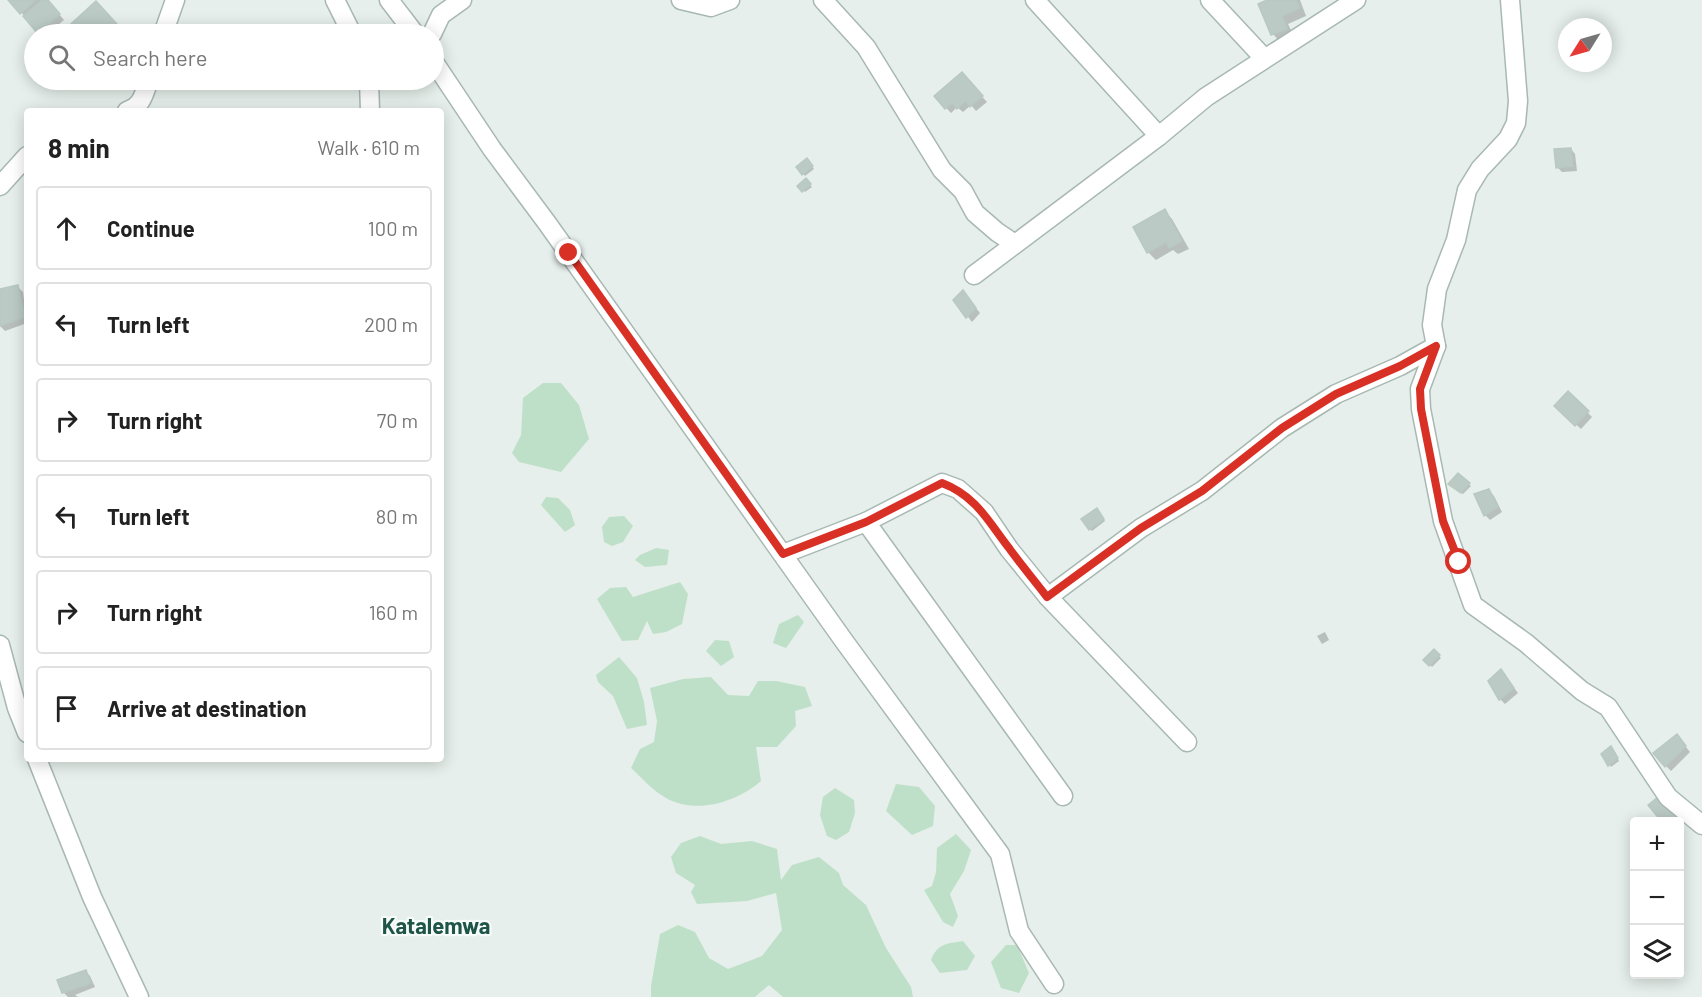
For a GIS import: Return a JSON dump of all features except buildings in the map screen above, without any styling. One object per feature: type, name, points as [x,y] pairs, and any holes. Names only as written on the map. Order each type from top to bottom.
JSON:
[{"type":"street","points":[[167,24],[175,0]]},
{"type":"street","points":[[335,0],[347,24]]},
{"type":"street","points":[[389,0],[407,24]]},
{"type":"street","points":[[436,24],[441,15],[462,0]]},
{"type":"street","points":[[681,0],[711,7],[730,0]]},
{"type":"street","points":[[823,0],[866,47],[942,170],[963,191],[975,213],[1016,244]]},
{"type":"street","points":[[1035,0],[1159,136]]},
{"type":"street","points":[[1210,0],[1263,58]]},
{"type":"street","points":[[974,275],[1159,136],[1206,97],[1356,0]]},
{"type":"street","points":[[1510,0],[1518,101],[1516,123],[1508,139],[1480,169],[1467,190],[1456,240],[1437,289],[1432,325],[1436,346],[1420,389],[1421,409],[1443,521],[1473,605],[1526,643],[1582,691],[1608,707],[1668,797],[1702,825]]},
{"type":"street","points":[[444,77],[492,149],[548,223],[1000,854],[1019,931],[1054,984]]},
{"type":"street","points":[[136,108],[146,90]]},
{"type":"street","points":[[369,90],[370,108]]},
{"type":"street","points":[[0,186],[24,159]]},
{"type":"street","points":[[1047,597],[1141,528],[1202,491],[1282,428],[1336,394],[1400,366],[1436,346]]},
{"type":"street","points":[[783,554],[866,522],[942,483],[958,489],[984,512],[1009,549],[1047,597],[1187,742]]},
{"type":"street","points":[[866,522],[1063,796]]},
{"type":"street","points":[[0,645],[24,726]]},
{"type":"street","points":[[38,762],[92,897],[138,997]]},
{"type":"green space","points":[[543,383],[561,383],[579,405],[589,439],[561,472],[519,462],[512,453],[521,435],[523,398]]},
{"type":"green space","points":[[546,497],[558,498],[570,510],[575,525],[565,532],[541,505]]},
{"type":"green space","points":[[624,516],[633,526],[623,542],[612,546],[604,542],[602,527],[609,517]]},
{"type":"green space","points":[[656,548],[669,550],[667,565],[645,567],[635,560],[640,555]]},
{"type":"green space","points":[[680,582],[688,594],[682,624],[666,632],[653,634],[647,621],[638,640],[622,641],[597,599],[610,588],[626,587],[633,597]]},
{"type":"green space","points":[[798,615],[804,622],[786,648],[773,643],[779,624]]},
{"type":"green space","points":[[715,640],[729,641],[734,657],[721,666],[706,651]]},
{"type":"green space","points":[[619,657],[637,678],[644,702],[647,725],[627,729],[613,696],[598,682],[596,675]]},
{"type":"green space","points":[[711,677],[728,695],[749,696],[758,681],[776,681],[805,687],[812,706],[795,711],[796,726],[777,747],[756,747],[761,781],[740,795],[716,804],[703,806],[678,803],[657,792],[631,768],[640,749],[654,742],[657,721],[650,688],[683,679]]},
{"type":"green space","points":[[896,784],[919,787],[935,806],[933,826],[912,835],[886,811]]},
{"type":"green space","points":[[835,788],[854,800],[855,813],[849,832],[836,840],[827,836],[820,815],[823,797]]},
{"type":"green space","points":[[956,834],[971,850],[964,871],[950,894],[958,916],[953,927],[943,922],[924,890],[932,886],[936,872],[937,848]]},
{"type":"green space","points":[[700,836],[721,844],[752,841],[777,849],[781,880],[792,865],[819,857],[839,873],[843,885],[866,905],[886,948],[911,987],[913,997],[783,997],[769,985],[755,997],[651,997],[660,934],[678,925],[695,932],[709,958],[728,969],[762,956],[782,930],[776,893],[747,901],[697,904],[691,892],[695,885],[676,873],[671,857],[681,843]]},
{"type":"green space","points":[[963,941],[975,956],[967,970],[940,973],[931,960],[937,950],[943,945]]},
{"type":"green space","points":[[1006,945],[1017,945],[1029,973],[1019,993],[1001,988],[991,962]]},
{"type":"district","name":"Katalemwa","points":[[436,925]]},
{"type":"route","points":[[569,253],[783,554],[866,522],[942,483],[958,489],[984,512],[1009,549],[1047,597],[1141,528],[1202,491],[1282,428],[1336,394],[1400,366],[1436,346],[1420,389],[1421,409],[1443,521],[1459,562]]}]
